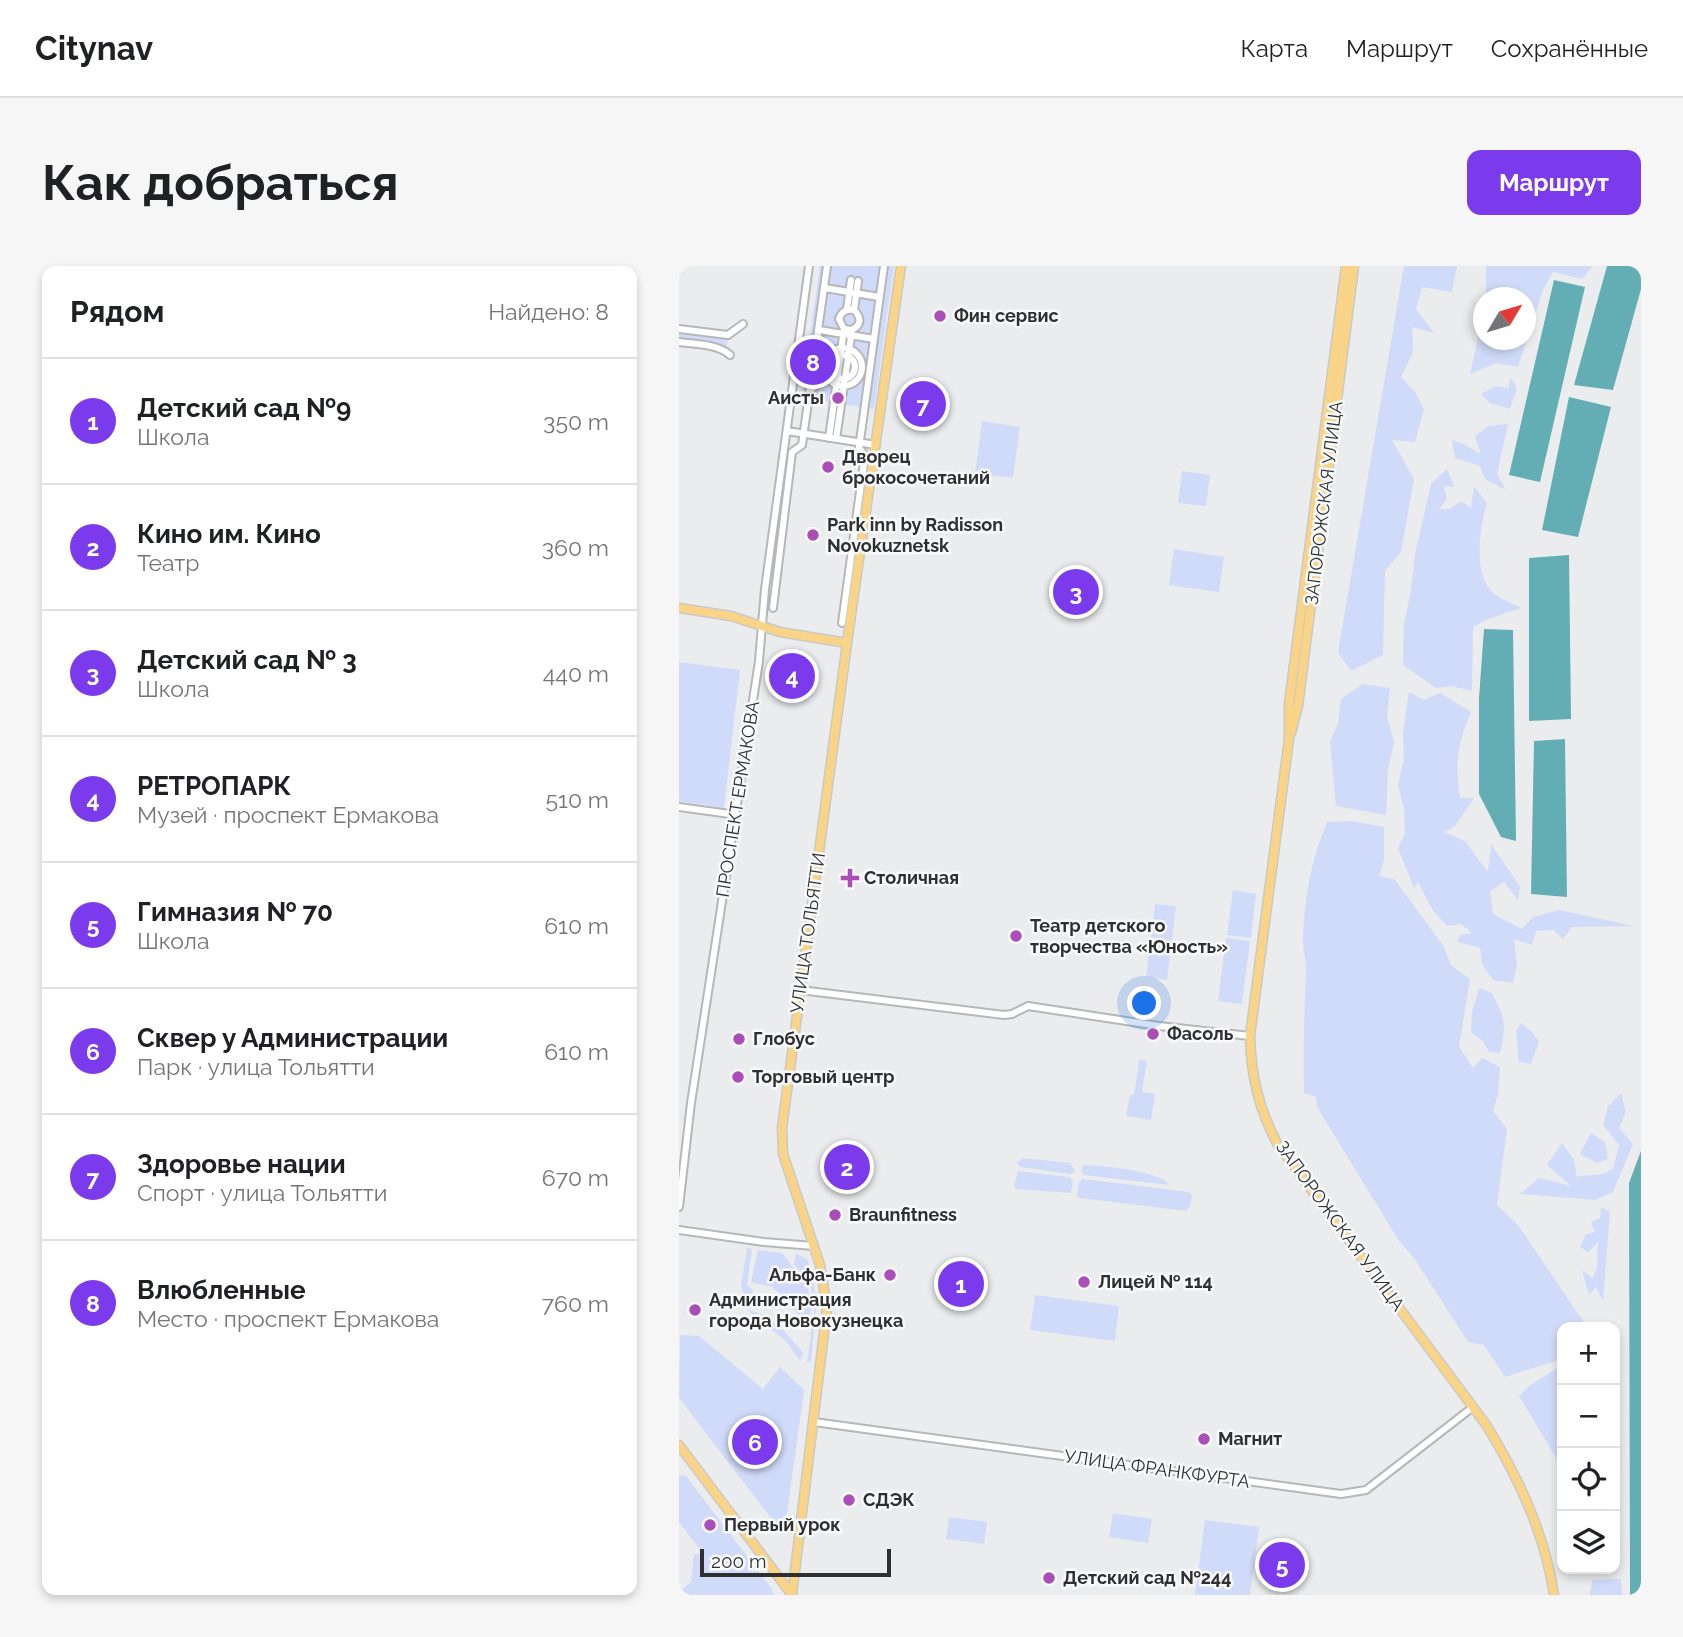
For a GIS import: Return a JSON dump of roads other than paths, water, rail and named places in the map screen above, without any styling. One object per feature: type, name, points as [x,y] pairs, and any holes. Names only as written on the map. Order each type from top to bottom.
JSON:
[{"type":"main road","name":"УЛИЦА ТОЛЬЯТТИ","points":[[792,1595],[827,1308],[824,1281],[781,1144],[847,643],[901,266]]},
{"type":"main road","name":"ЗАПОРОЖСКАЯ УЛИЦА","points":[[1346,266],[1289,704],[1289,739],[1250,1036],[1252,1069],[1266,1124],[1278,1145],[1473,1407],[1503,1453],[1524,1493],[1540,1535],[1553,1595]]},
{"type":"main road","name":"ЗАПОРОЖСКАЯ УЛИЦА","points":[[1289,739],[1298,706],[1354,266]]},
{"type":"main road","points":[[679,608],[731,616],[794,636],[847,643]]},
{"type":"main road","points":[[679,1445],[792,1595]]},
{"type":"street","name":"ПРОСПЕКТ ЕРМАКОВА","points":[[679,1207],[691,1103],[759,661],[761,625],[809,266]]},
{"type":"street","points":[[773,608],[792,452],[801,445],[828,266]]},
{"type":"street","points":[[876,266],[882,277]]},
{"type":"street","points":[[814,362],[846,360],[873,342],[884,266]]},
{"type":"street","points":[[851,310],[855,280]]},
{"type":"street","points":[[825,288],[879,297]]},
{"type":"street","points":[[847,332],[857,327],[860,321],[859,315],[851,310]]},
{"type":"street","points":[[833,438],[846,360],[847,332],[839,319],[842,313],[851,310]]},
{"type":"street","points":[[681,335],[728,335],[743,324]]},
{"type":"street","points":[[818,333],[847,332],[873,342]]},
{"type":"street","points":[[818,333],[846,360],[866,399],[859,448],[865,455],[842,623]]},
{"type":"street","points":[[681,335],[730,355]]},
{"type":"street","points":[[841,380],[846,360],[873,342]]},
{"type":"street","points":[[841,380],[846,360]]},
{"type":"street","points":[[810,390],[841,380]]},
{"type":"street","points":[[841,380],[866,399]]},
{"type":"street","points":[[787,431],[876,445]]},
{"type":"street","points":[[679,807],[737,815]]},
{"type":"street","points":[[800,990],[1004,1015],[1028,1006],[1159,1026],[1250,1036]]},
{"type":"street","points":[[679,1230],[814,1246]]},
{"type":"street","name":"УЛИЦА ФРАНКФУРТА","points":[[814,1422],[1341,1494],[1366,1490],[1473,1407]]},
{"type":"place","name":"Фин сервис","points":[[940,316]]},
{"type":"place","name":"Влюбленные","points":[[813,362]]},
{"type":"place","name":"Аисты","points":[[838,398]]},
{"type":"place","name":"Здоровье нации","points":[[923,404]]},
{"type":"place","name":"Дворец брокосочетаний","points":[[828,467]]},
{"type":"place","name":"Park inn by Radisson Novokuznetsk","points":[[813,535]]},
{"type":"place","name":"Детский сад № 3","points":[[1076,592]]},
{"type":"place","name":"РЕТРОПАРК","points":[[792,676]]},
{"type":"place","name":"Столичная","points":[[850,878]]},
{"type":"place","name":"Театр детского творчества «Юность»","points":[[1016,936]]},
{"type":"place","name":"Фасоль","points":[[1153,1034]]},
{"type":"place","name":"Глобус","points":[[739,1039]]},
{"type":"place","name":"Торговый центр","points":[[738,1077]]},
{"type":"place","name":"Кино им. Кино","points":[[847,1167]]},
{"type":"place","name":"Braunfitness","points":[[835,1215]]},
{"type":"place","name":"Альфа-Банк","points":[[890,1275]]},
{"type":"place","name":"Лицей № 114","points":[[1084,1282]]},
{"type":"place","name":"Детский сад №9","points":[[961,1284]]},
{"type":"place","name":"Администрация города Новокузнецка","points":[[695,1310]]},
{"type":"place","name":"Магнит","points":[[1204,1439]]},
{"type":"place","name":"Сквер у Администрации","points":[[755,1442]]},
{"type":"place","name":"СДЭК","points":[[849,1500]]},
{"type":"place","name":"Первый урок","points":[[710,1525]]},
{"type":"place","name":"Гимназия № 70","points":[[1282,1565]]},
{"type":"place","name":"Детский сад №244","points":[[1049,1578]]}]
